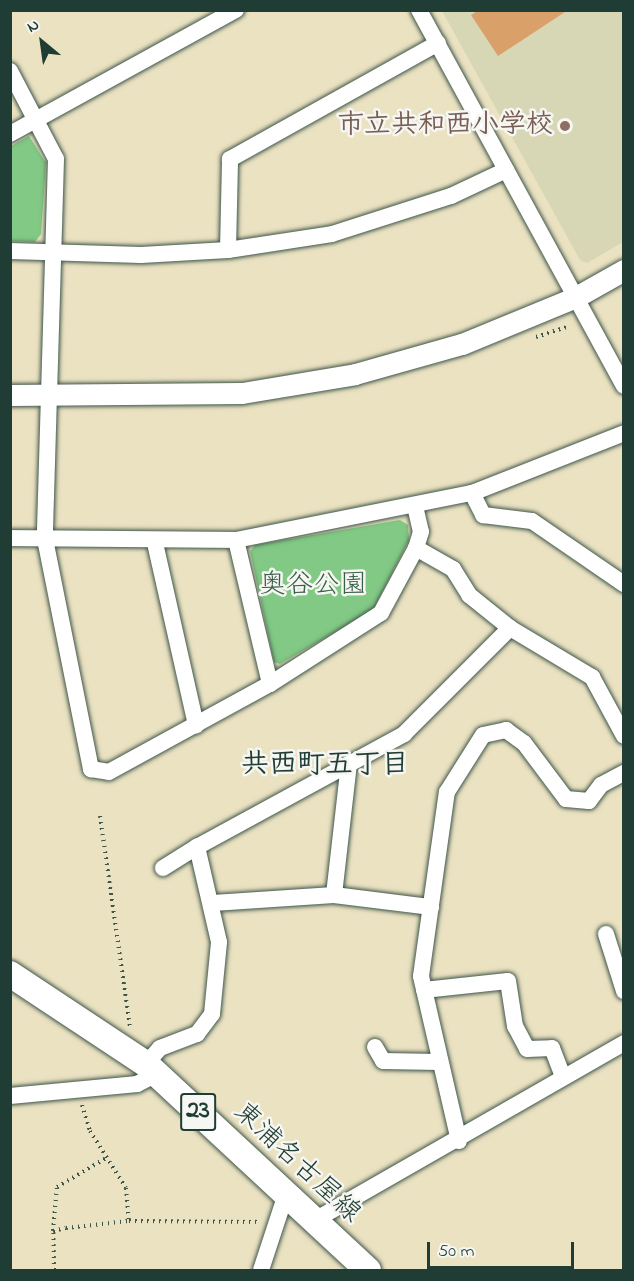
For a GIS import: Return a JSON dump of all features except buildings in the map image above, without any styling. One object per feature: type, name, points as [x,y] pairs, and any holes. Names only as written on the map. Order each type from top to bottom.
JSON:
[{"type":"main road","name":"東浦名古屋線","points":[[10,974],[121,1046],[152,1069],[368,1270]]},
{"type":"street","points":[[10,134],[236,10]]},
{"type":"street","points":[[419,10],[624,386]]},
{"type":"street","points":[[228,249],[230,159],[438,43]]},
{"type":"street","points":[[10,71],[56,159],[46,397],[45,539],[92,769],[109,772],[270,684],[381,613],[416,548],[421,532],[415,506]]},
{"type":"street","points":[[10,251],[52,253],[228,249],[332,234],[451,196],[506,170]]},
{"type":"street","points":[[10,395],[46,397],[242,393],[355,374],[462,344],[576,297],[624,270]]},
{"type":"street","points":[[10,538],[155,543],[236,540],[472,493],[624,433]]},
{"type":"street","points":[[472,493],[483,515],[532,521],[624,584]]},
{"type":"street","points":[[236,540],[270,684]]},
{"type":"street","points":[[155,543],[196,725]]},
{"type":"street","points":[[416,548],[453,569],[469,595],[510,628],[592,677],[624,736]]},
{"type":"street","points":[[163,868],[197,847],[404,734],[510,628]]},
{"type":"street","points":[[459,1141],[424,990],[431,907],[447,792],[483,735],[506,730],[524,743],[566,800],[589,801],[600,785],[624,773]]},
{"type":"street","points":[[334,895],[348,764]]},
{"type":"street","points":[[10,1096],[80,1092],[137,1084],[152,1069],[160,1048],[197,1034],[212,1014],[219,942],[213,903],[197,847]]},
{"type":"street","points":[[213,903],[334,895],[431,907]]},
{"type":"street","points":[[606,934],[624,990]]},
{"type":"street","points":[[424,990],[508,981],[515,1026],[527,1049],[552,1048],[563,1076]]},
{"type":"street","points":[[315,1220],[459,1141],[563,1076],[624,1043]]},
{"type":"street","points":[[375,1047],[384,1061],[440,1062]]},
{"type":"street","points":[[261,1270],[273,1224],[286,1194]]},
{"type":"path","points":[[100,816],[131,1023],[121,1046]]},
{"type":"path","points":[[80,1092],[90,1131],[126,1188],[129,1221]]},
{"type":"path","points":[[54,1270],[53,1232],[57,1187],[108,1157]]},
{"type":"path","points":[[53,1232],[129,1221],[273,1224]]},
{"type":"shaded area","name":"市立共和西小学校","points":[[442,11],[623,11],[623,242],[587,263],[580,260]]},
{"type":"green space","points":[[29,136],[46,163],[41,234],[35,242],[11,241],[11,146]]},
{"type":"green space","name":"奥谷公園","points":[[400,520],[408,525],[409,540],[373,610],[280,664],[274,662],[250,551],[255,545]]},
{"type":"place","name":"市立共和西小学校","points":[[565,126]]},
{"type":"district","name":"共西町五丁目","points":[[325,766]]}]
